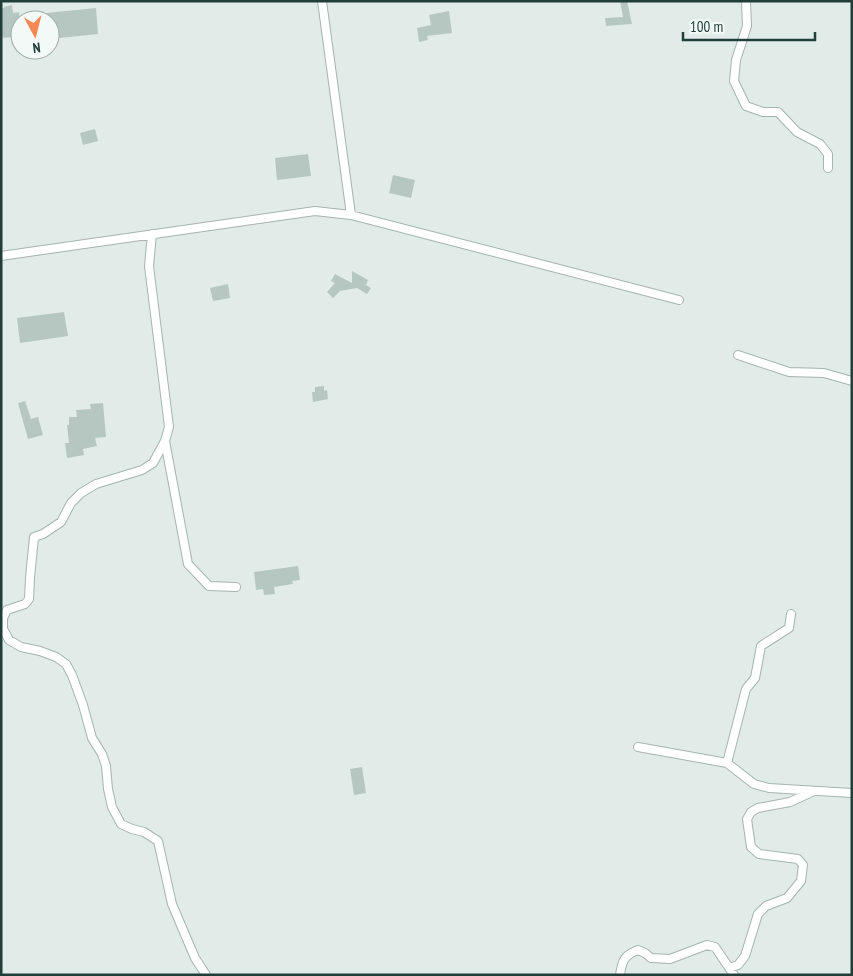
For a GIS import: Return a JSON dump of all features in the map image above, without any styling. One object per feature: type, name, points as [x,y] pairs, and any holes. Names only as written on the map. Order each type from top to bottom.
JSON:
[{"type":"street","points":[[322,1],[351,215]]},
{"type":"street","points":[[746,1],[747,26],[736,60],[734,81],[746,106],[763,112],[778,112],[797,132],[820,144],[828,154],[828,168]]},
{"type":"street","points":[[1,256],[315,211],[351,215],[679,300]]},
{"type":"street","points":[[152,234],[149,266],[169,427],[165,441],[154,462],[142,470],[96,484],[81,492],[71,503],[61,522],[43,534],[34,537],[29,600],[25,604],[7,610],[3,618],[3,629],[9,640],[15,644],[56,657],[66,664],[83,705],[92,738],[102,754],[106,766],[112,807],[121,824],[144,832],[158,841],[172,904],[195,958],[206,975]]},
{"type":"street","points":[[738,355],[789,372],[824,373],[852,381]]},
{"type":"street","points":[[165,441],[188,564],[209,586],[236,586]]},
{"type":"street","points":[[727,764],[746,689],[755,678],[761,646],[789,628],[792,614]]},
{"type":"street","points":[[638,747],[727,764],[754,784],[770,788],[852,793]]},
{"type":"street","points":[[620,975],[622,962],[630,953],[638,950],[651,958],[670,959],[707,945],[715,947],[731,971],[738,965],[745,956],[758,914],[766,906],[787,898],[801,881],[803,865],[798,859],[759,854],[751,848],[747,819],[751,812],[758,808],[790,802],[814,791]]},
{"type":"building","points":[[620,1],[627,1],[632,24],[606,26],[605,18],[623,17]]},
{"type":"building","points":[[12,5],[13,10],[10,10],[10,37],[1,38],[1,8]]},
{"type":"building","points":[[96,8],[98,34],[60,38],[60,12]]},
{"type":"building","points":[[449,11],[452,33],[427,36],[428,40],[419,42],[417,28],[431,25],[429,15]]},
{"type":"building","points":[[95,129],[98,141],[83,145],[80,133]]},
{"type":"building","points":[[308,154],[311,176],[277,180],[275,158]]},
{"type":"building","points":[[393,175],[415,180],[411,198],[389,193]]},
{"type":"building","points":[[352,271],[368,280],[366,285],[371,288],[367,294],[357,288],[340,291],[333,298],[327,292],[335,283],[331,281],[335,274],[352,283]]},
{"type":"building","points":[[228,284],[230,298],[213,301],[210,288]]},
{"type":"building","points":[[64,312],[68,336],[20,343],[17,318]]},
{"type":"building","points":[[324,386],[324,391],[327,390],[328,399],[313,402],[312,392],[315,392],[315,387]]},
{"type":"building","points":[[25,401],[31,419],[38,417],[43,435],[28,439],[18,403]]},
{"type":"building","points":[[103,403],[106,437],[95,438],[97,446],[83,449],[84,455],[67,458],[65,443],[69,443],[67,425],[69,425],[69,417],[77,417],[76,410],[91,409],[90,404]]},
{"type":"building","points":[[298,566],[300,580],[292,581],[293,584],[274,587],[275,594],[264,595],[263,589],[256,590],[254,572]]},
{"type":"building","points":[[362,767],[366,793],[354,795],[350,769]]}]
